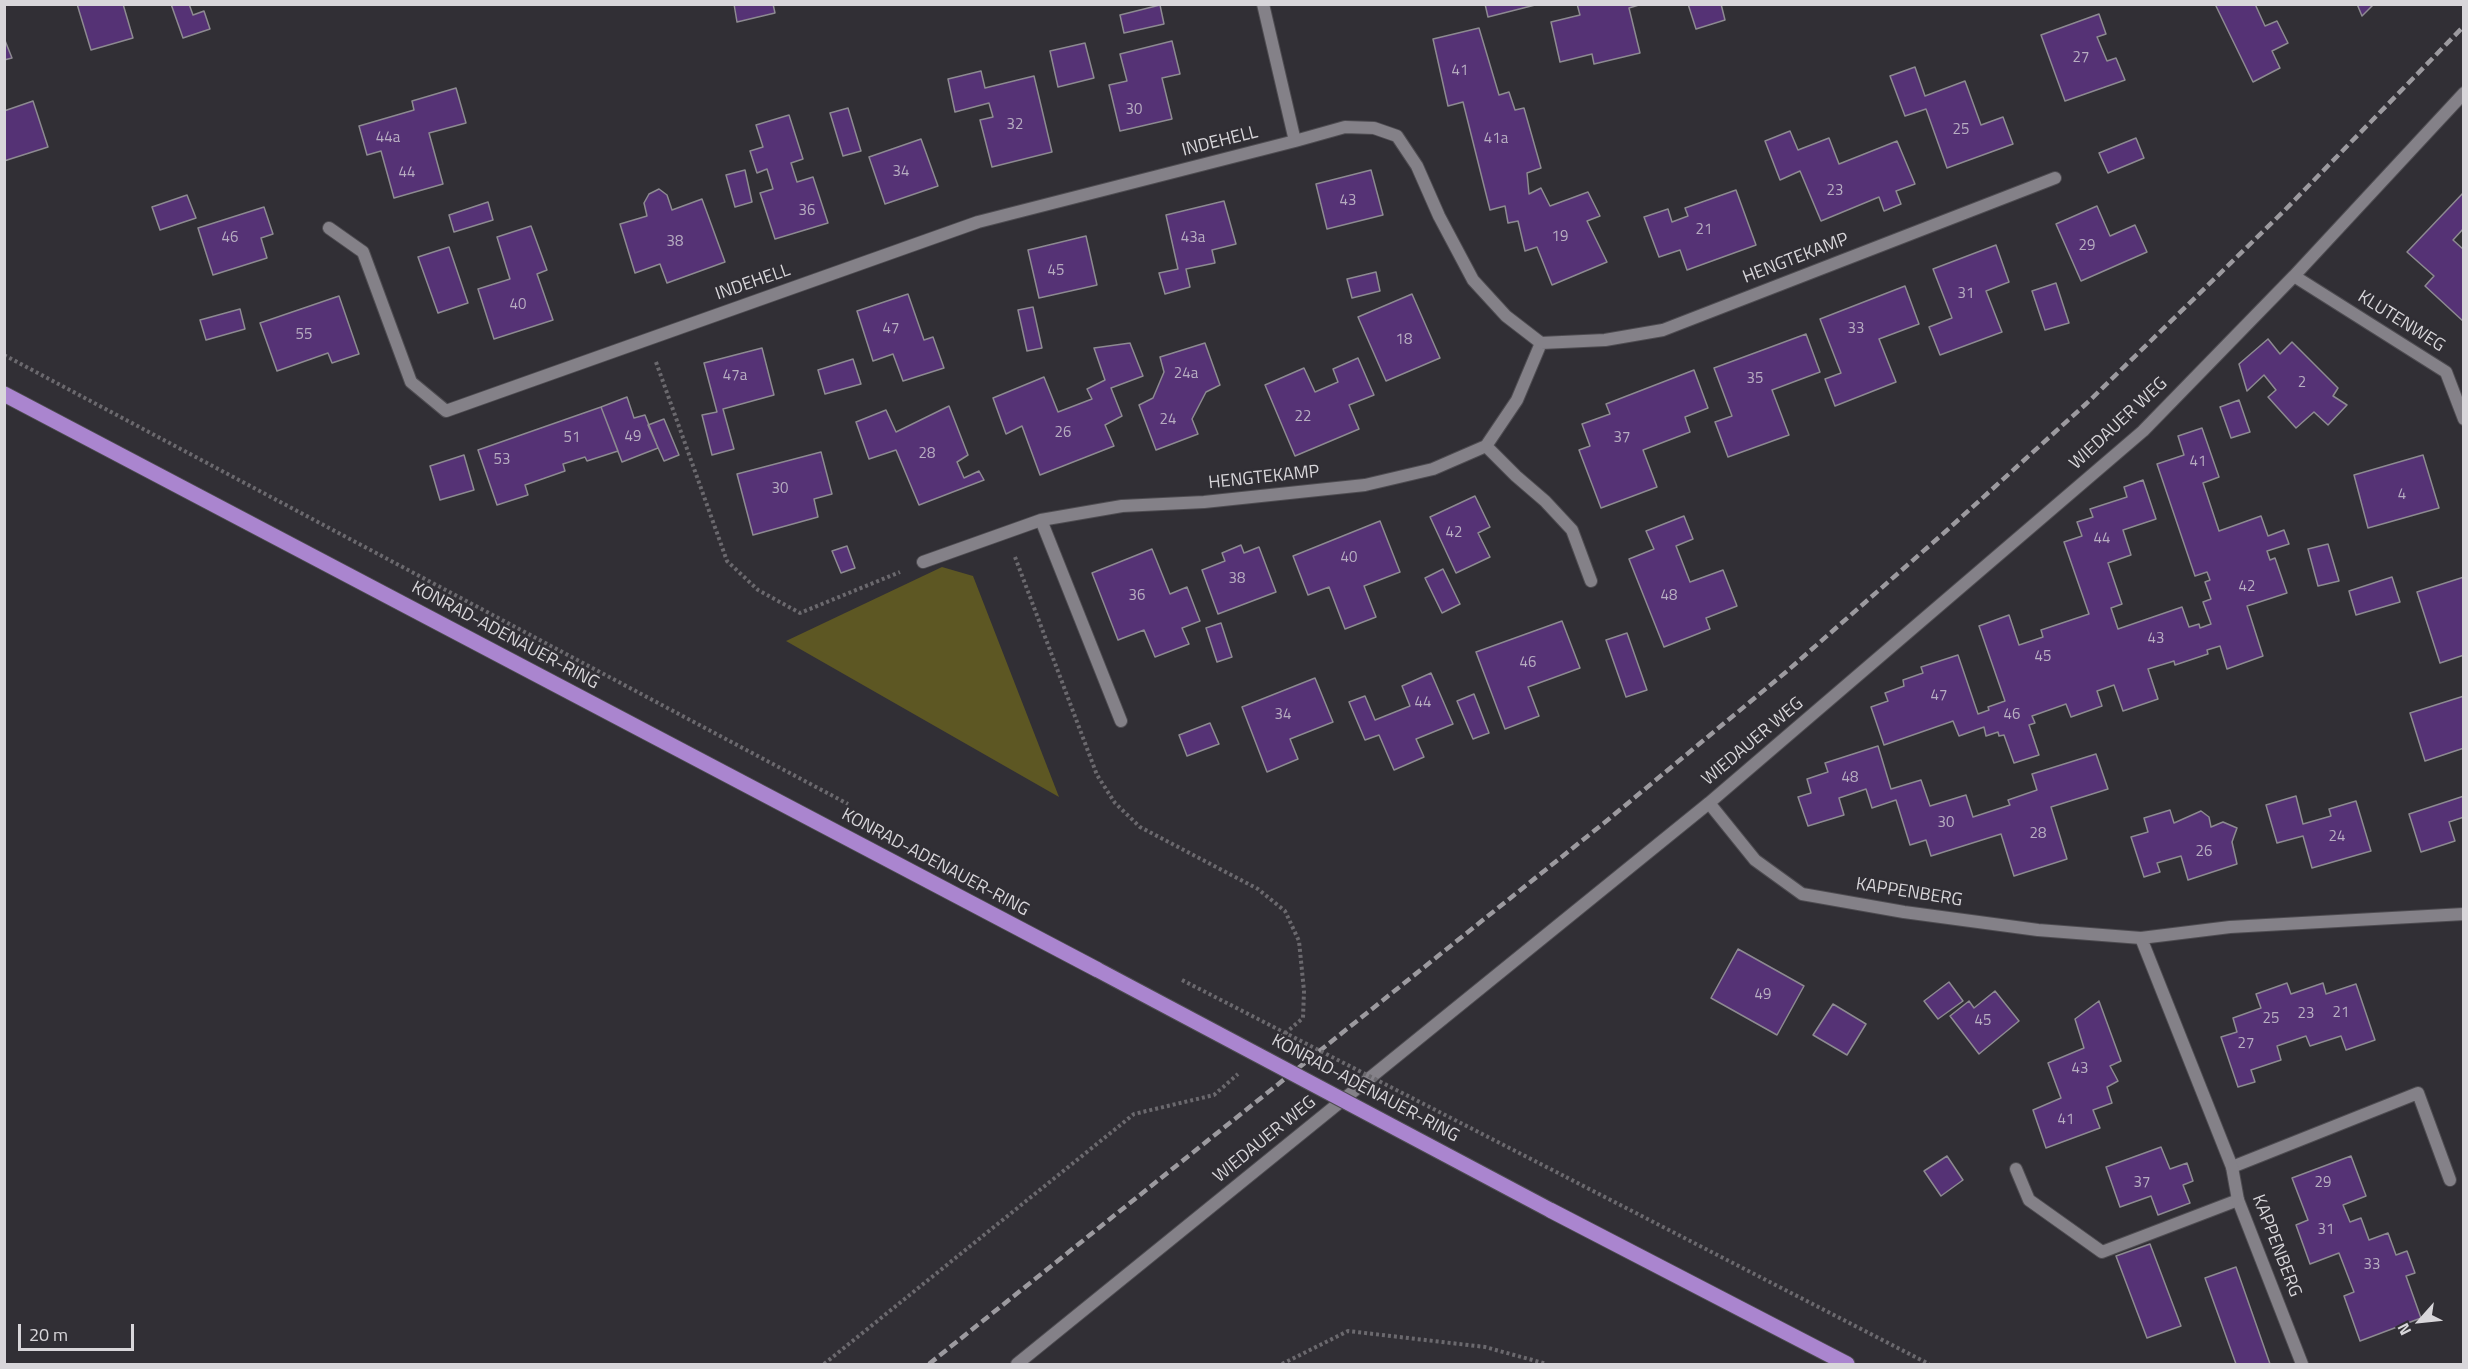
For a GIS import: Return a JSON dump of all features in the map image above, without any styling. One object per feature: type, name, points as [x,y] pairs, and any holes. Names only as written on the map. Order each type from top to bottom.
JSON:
[{"type":"main road","name":"KONRAD-ADENAUER-RING","points":[[4,394],[1847,1365]]},
{"type":"street","points":[[1263,4],[1294,141],[1346,127],[1374,128],[1397,136],[1417,166],[1439,216],[1473,280],[1506,316],[1541,344],[1517,400],[1486,446],[1545,501],[1572,530],[1591,581]]},
{"type":"street","name":"WIEDAUER WEG","points":[[1017,1365],[1709,803],[2143,431],[2294,276],[2463,93]]},
{"type":"street","name":"INDEHELL","points":[[329,228],[363,252],[411,382],[446,411],[978,222],[1294,141]]},
{"type":"street","name":"HENGTEKAMP","points":[[1541,344],[1605,340],[1663,330],[2055,178]]},
{"type":"street","name":"KLUTENWEG","points":[[2294,276],[2446,372],[2463,419]]},
{"type":"street","name":"HENGTEKAMP","points":[[923,562],[1041,520],[1122,506],[1204,502],[1365,485],[1433,469],[1486,446]]},
{"type":"street","points":[[1041,520],[1121,721]]},
{"type":"street","name":"KAPPENBERG","points":[[1709,803],[1755,860],[1802,894],[1904,912],[2038,930],[2141,938],[2230,927],[2463,914]]},
{"type":"street","name":"KAPPENBERG","points":[[2141,938],[2232,1167],[2238,1200],[2302,1365]]},
{"type":"street","points":[[2232,1167],[2418,1094],[2450,1180]]},
{"type":"street","points":[[2016,1169],[2029,1200],[2102,1252],[2238,1200]]},
{"type":"path","points":[[648,339],[727,561],[758,590],[800,613],[923,562]]},
{"type":"path","points":[[4,355],[850,805]]},
{"type":"path","points":[[1006,532],[1097,775],[1115,804],[1140,826],[1258,889],[1285,911],[1299,941],[1304,992]]},
{"type":"path","points":[[1177,977],[1929,1365]]},
{"type":"path","points":[[824,1365],[1134,1114]]},
{"type":"path","points":[[1282,1365],[1348,1331],[1485,1347],[1547,1365]]},
{"type":"shaded area","points":[[942,567],[973,576],[1059,797],[786,641]]},
{"type":"building","points":[[77,4],[123,4],[133,38],[91,50]]},
{"type":"building","points":[[171,4],[189,4],[193,15],[204,11],[210,29],[183,38]]},
{"type":"building","points":[[734,4],[773,4],[775,13],[737,22]]},
{"type":"building","points":[[1485,4],[1539,4],[1488,17]]},
{"type":"building","points":[[1577,4],[1642,4],[1629,8],[1640,53],[1594,64],[1592,54],[1560,62],[1551,22],[1580,15]]},
{"type":"building","points":[[1688,4],[1721,4],[1725,20],[1696,29]]},
{"type":"building","points":[[2215,4],[2255,4],[2265,26],[2277,21],[2288,43],[2272,51],[2280,68],[2253,82]]},
{"type":"building","points":[[2357,4],[2374,4],[2362,16]]},
{"type":"building","points":[[1160,5],[1164,24],[1124,33],[1120,15]]},
{"type":"building","points":[[2099,14],[2106,34],[2097,37],[2107,61],[2116,58],[2125,80],[2065,101],[2041,35]]},
{"type":"building","points":[[1479,28],[1499,95],[1509,92],[1515,110],[1524,108],[1541,168],[1527,173],[1529,194],[1541,188],[1550,206],[1588,192],[1600,216],[1587,221],[1607,262],[1552,285],[1537,247],[1525,251],[1518,221],[1508,223],[1505,206],[1490,210],[1463,102],[1448,106],[1433,39]]},
{"type":"building","points":[[4,38],[12,58],[4,60]]},
{"type":"building","points":[[1172,41],[1180,74],[1162,78],[1172,119],[1120,131],[1109,85],[1127,81],[1120,54]]},
{"type":"building","points":[[1085,43],[1094,78],[1058,87],[1050,51]]},
{"type":"building","points":[[1915,67],[1925,96],[1965,81],[1981,125],[2003,117],[2013,144],[1947,168],[1926,109],[1905,116],[1890,76]]},
{"type":"building","points":[[981,71],[985,88],[1034,76],[1052,152],[992,167],[980,120],[993,117],[989,103],[955,112],[948,79]]},
{"type":"building","points":[[456,88],[466,123],[429,133],[443,184],[394,198],[381,151],[367,155],[359,126],[414,110],[412,101]]},
{"type":"building","points":[[33,101],[48,147],[4,161],[4,111]]},
{"type":"building","points":[[848,108],[861,151],[843,156],[830,113]]},
{"type":"building","points":[[789,115],[803,159],[791,163],[797,182],[813,177],[828,223],[775,239],[760,193],[773,189],[767,169],[757,173],[750,151],[763,147],[756,125]]},
{"type":"building","points":[[1790,131],[1798,150],[1829,138],[1839,164],[1897,141],[1915,184],[1896,191],[1901,204],[1884,211],[1879,197],[1821,221],[1800,171],[1780,180],[1765,141]]},
{"type":"building","points":[[2136,138],[2144,158],[2108,173],[2099,153]]},
{"type":"building","points":[[921,139],[938,186],[885,204],[869,157]]},
{"type":"building","points":[[745,170],[752,202],[735,207],[726,175]]},
{"type":"building","points":[[1371,170],[1383,215],[1327,229],[1316,184]]},
{"type":"building","points":[[659,189],[667,195],[672,210],[702,199],[725,262],[667,283],[660,264],[635,273],[620,224],[647,216],[644,203],[649,194]]},
{"type":"building","points":[[1736,190],[1756,245],[1687,270],[1680,250],[1659,257],[1644,217],[1668,209],[1672,222],[1688,216],[1685,208]]},
{"type":"building","points":[[2464,192],[2464,228],[2453,240],[2464,250],[2464,322],[2425,286],[2434,276],[2407,252]]},
{"type":"building","points":[[187,195],[196,218],[160,230],[152,207]]},
{"type":"building","points":[[1224,201],[1236,244],[1212,250],[1215,263],[1186,269],[1190,287],[1165,294],[1159,273],[1178,269],[1166,215]]},
{"type":"building","points":[[488,202],[493,220],[454,232],[449,215]]},
{"type":"building","points":[[2097,206],[2110,236],[2135,225],[2147,252],[2081,281],[2056,224]]},
{"type":"building","points":[[264,207],[273,234],[261,238],[267,258],[213,275],[198,228]]},
{"type":"building","points":[[531,226],[547,270],[537,274],[553,320],[494,339],[478,289],[510,279],[497,237]]},
{"type":"building","points":[[1086,236],[1097,285],[1039,298],[1028,250]]},
{"type":"building","points":[[1996,245],[2009,282],[1986,291],[2002,332],[1940,355],[1929,327],[1952,318],[1933,269]]},
{"type":"building","points":[[449,247],[468,303],[438,313],[418,257]]},
{"type":"building","points":[[1376,272],[1380,291],[1352,298],[1347,279]]},
{"type":"building","points":[[2056,283],[2069,323],[2045,330],[2032,291]]},
{"type":"building","points":[[1905,286],[1919,324],[1879,339],[1896,382],[1835,406],[1825,379],[1841,373],[1820,319]]},
{"type":"building","points":[[908,294],[924,340],[933,337],[944,368],[903,381],[893,354],[873,361],[857,311]]},
{"type":"building","points":[[1412,294],[1440,358],[1386,381],[1358,317]]},
{"type":"building","points":[[339,296],[359,354],[332,363],[328,353],[277,371],[260,323]]},
{"type":"building","points":[[1033,307],[1042,348],[1027,351],[1018,310]]},
{"type":"building","points":[[240,309],[245,329],[206,340],[200,320]]},
{"type":"building","points":[[1806,334],[1820,372],[1772,390],[1789,435],[1728,457],[1715,422],[1732,416],[1714,368]]},
{"type":"building","points":[[2268,339],[2280,354],[2292,342],[2338,388],[2333,396],[2347,405],[2328,425],[2314,412],[2296,428],[2268,397],[2276,390],[2264,375],[2247,391],[2239,364]]},
{"type":"building","points":[[1130,343],[1143,376],[1111,388],[1122,416],[1105,425],[1114,446],[1040,475],[1022,426],[1006,434],[993,398],[1044,377],[1058,412],[1092,399],[1087,389],[1105,380],[1094,348]]},
{"type":"building","points":[[1205,343],[1220,385],[1206,392],[1192,419],[1198,434],[1156,450],[1139,405],[1153,398],[1164,372],[1160,357]]},
{"type":"building","points":[[762,348],[774,395],[723,409],[734,449],[712,455],[702,415],[717,412],[704,363]]},
{"type":"building","points":[[1358,358],[1374,395],[1349,405],[1359,429],[1295,456],[1265,385],[1304,368],[1315,392],[1338,382],[1333,369]]},
{"type":"building","points":[[853,359],[861,384],[825,394],[818,370]]},
{"type":"building","points":[[1694,370],[1708,408],[1685,417],[1690,432],[1643,450],[1657,487],[1601,508],[1579,450],[1590,446],[1582,424],[1610,414],[1606,404]]},
{"type":"building","points":[[627,397],[634,418],[645,415],[658,448],[622,462],[601,407]]},
{"type":"building","points":[[2239,400],[2250,432],[2231,438],[2220,407]]},
{"type":"building","points":[[949,406],[968,455],[957,462],[964,478],[979,471],[984,480],[919,505],[896,450],[869,459],[856,422],[886,410],[896,432]]},
{"type":"building","points":[[601,407],[618,451],[587,461],[585,457],[563,464],[565,471],[525,485],[528,495],[497,505],[478,450]]},
{"type":"building","points":[[664,419],[679,455],[664,461],[648,425]]},
{"type":"building","points":[[2202,428],[2219,477],[2203,483],[2219,531],[2261,516],[2268,536],[2284,530],[2289,544],[2267,551],[2270,560],[2275,558],[2287,593],[2247,606],[2263,656],[2227,669],[2220,646],[2207,650],[2208,654],[2175,665],[2174,661],[2148,669],[2158,699],[2123,711],[2114,685],[2097,691],[2102,706],[2071,717],[2066,704],[2032,716],[2035,723],[2029,725],[2039,755],[2014,763],[2004,735],[1999,736],[1998,732],[1986,736],[1984,727],[1959,736],[1953,721],[1884,745],[1871,707],[1888,701],[1885,693],[1904,686],[1903,680],[1923,673],[1921,667],[1958,655],[1978,714],[1989,710],[1988,707],[2005,701],[1979,626],[2009,615],[2019,645],[2043,637],[2041,630],[2089,614],[2064,542],[2082,536],[2077,522],[2093,517],[2090,509],[2127,497],[2124,487],[2143,480],[2156,519],[2123,530],[2131,555],[2108,563],[2122,604],[2111,608],[2118,629],[2182,607],[2189,627],[2199,624],[2200,628],[2211,624],[2203,602],[2211,599],[2205,582],[2210,580],[2207,572],[2195,576],[2157,464],[2184,455],[2178,436]]},
{"type":"building","points":[[821,452],[832,494],[814,499],[818,517],[753,535],[737,474]]},
{"type":"building","points":[[464,455],[474,490],[440,500],[430,466]]},
{"type":"building","points":[[2423,455],[2439,508],[2368,528],[2354,475]]},
{"type":"building","points":[[1475,496],[1490,527],[1478,533],[1490,557],[1456,573],[1430,517]]},
{"type":"building","points":[[1684,516],[1693,539],[1676,546],[1690,582],[1723,570],[1737,606],[1706,618],[1710,629],[1664,647],[1629,559],[1654,549],[1646,531]]},
{"type":"building","points":[[1380,521],[1400,572],[1364,586],[1376,617],[1345,629],[1329,587],[1308,595],[1293,556]]},
{"type":"building","points":[[2328,544],[2339,581],[2318,586],[2308,549]]},
{"type":"building","points":[[1241,545],[1244,553],[1259,547],[1276,592],[1218,614],[1202,570],[1225,561],[1222,553]]},
{"type":"building","points":[[847,546],[855,568],[841,573],[832,551]]},
{"type":"building","points":[[1152,549],[1170,594],[1187,587],[1200,621],[1182,628],[1189,644],[1155,657],[1144,630],[1118,640],[1092,573]]},
{"type":"building","points":[[1443,569],[1460,604],[1442,613],[1425,578]]},
{"type":"building","points":[[2392,577],[2400,602],[2356,615],[2349,591]]},
{"type":"building","points":[[2464,577],[2464,655],[2440,663],[2417,592]]},
{"type":"building","points":[[1562,621],[1580,668],[1528,687],[1539,716],[1505,729],[1476,652]]},
{"type":"building","points":[[1221,623],[1232,657],[1217,662],[1206,628]]},
{"type":"building","points":[[1627,633],[1647,690],[1626,697],[1606,640]]},
{"type":"building","points":[[1431,673],[1453,724],[1416,739],[1424,757],[1394,770],[1379,735],[1365,740],[1349,702],[1365,696],[1375,720],[1410,706],[1402,686]]},
{"type":"building","points":[[1315,678],[1333,722],[1290,739],[1298,759],[1267,772],[1242,707]]},
{"type":"building","points":[[1474,694],[1489,733],[1473,739],[1457,701]]},
{"type":"building","points":[[2464,696],[2464,748],[2425,761],[2410,713]]},
{"type":"building","points":[[1210,723],[1219,744],[1187,756],[1179,735]]},
{"type":"building","points":[[1878,746],[1891,789],[1921,780],[1930,806],[1966,795],[1973,817],[2010,805],[2008,800],[2037,790],[2032,774],[2096,754],[2108,789],[2051,807],[2067,859],[2014,876],[2001,834],[1931,856],[1926,840],[1910,845],[1896,800],[1872,808],[1866,789],[1839,798],[1844,815],[1808,826],[1798,797],[1811,793],[1807,779],[1828,772],[1825,763]]},
{"type":"building","points":[[2296,796],[2303,824],[2331,816],[2329,809],[2356,801],[2371,851],[2312,868],[2303,836],[2277,843],[2266,805]]},
{"type":"building","points":[[2464,796],[2464,817],[2449,822],[2455,841],[2421,852],[2409,814]]},
{"type":"building","points":[[2170,810],[2174,823],[2201,811],[2209,817],[2211,827],[2223,822],[2237,828],[2232,842],[2237,864],[2188,880],[2181,856],[2157,863],[2160,872],[2144,877],[2131,837],[2148,832],[2144,818]]},
{"type":"building","points":[[1738,949],[1804,986],[1777,1035],[1711,998]]},
{"type":"building","points":[[1949,982],[1963,1001],[1938,1019],[1924,1001]]},
{"type":"building","points":[[2287,983],[2291,994],[2323,983],[2326,994],[2356,984],[2375,1040],[2346,1050],[2341,1036],[2310,1046],[2306,1036],[2277,1046],[2281,1060],[2251,1070],[2255,1082],[2238,1087],[2221,1037],[2237,1032],[2233,1018],[2261,1008],[2256,994]]},
{"type":"building","points":[[1995,991],[2019,1021],[1979,1054],[1950,1016],[1969,1001],[1974,1008]]},
{"type":"building","points":[[2099,1001],[2121,1061],[2110,1066],[2118,1081],[2107,1087],[2112,1103],[2093,1110],[2100,1128],[2046,1148],[2033,1110],[2061,1098],[2048,1063],[2084,1048],[2075,1019]]},
{"type":"building","points":[[1833,1004],[1866,1024],[1847,1055],[1813,1035]]},
{"type":"building","points":[[2161,1147],[2170,1169],[2187,1163],[2193,1181],[2183,1185],[2190,1203],[2158,1215],[2151,1196],[2120,1207],[2106,1167]]},
{"type":"building","points":[[1947,1156],[1963,1180],[1941,1196],[1924,1171]]},
{"type":"building","points":[[2351,1156],[2366,1196],[2343,1205],[2350,1222],[2361,1218],[2369,1240],[2388,1233],[2396,1255],[2407,1251],[2415,1273],[2406,1276],[2421,1318],[2360,1341],[2344,1296],[2354,1292],[2339,1253],[2310,1264],[2296,1225],[2308,1220],[2292,1178]]},
{"type":"building","points":[[2150,1244],[2181,1326],[2147,1338],[2116,1256]]},
{"type":"building","points":[[2236,1267],[2270,1364],[2236,1364],[2205,1278]]},
{"type":"railway","points":[[929,1364],[1604,823],[1786,672],[2087,403],[2283,212],[2464,26]]}]
